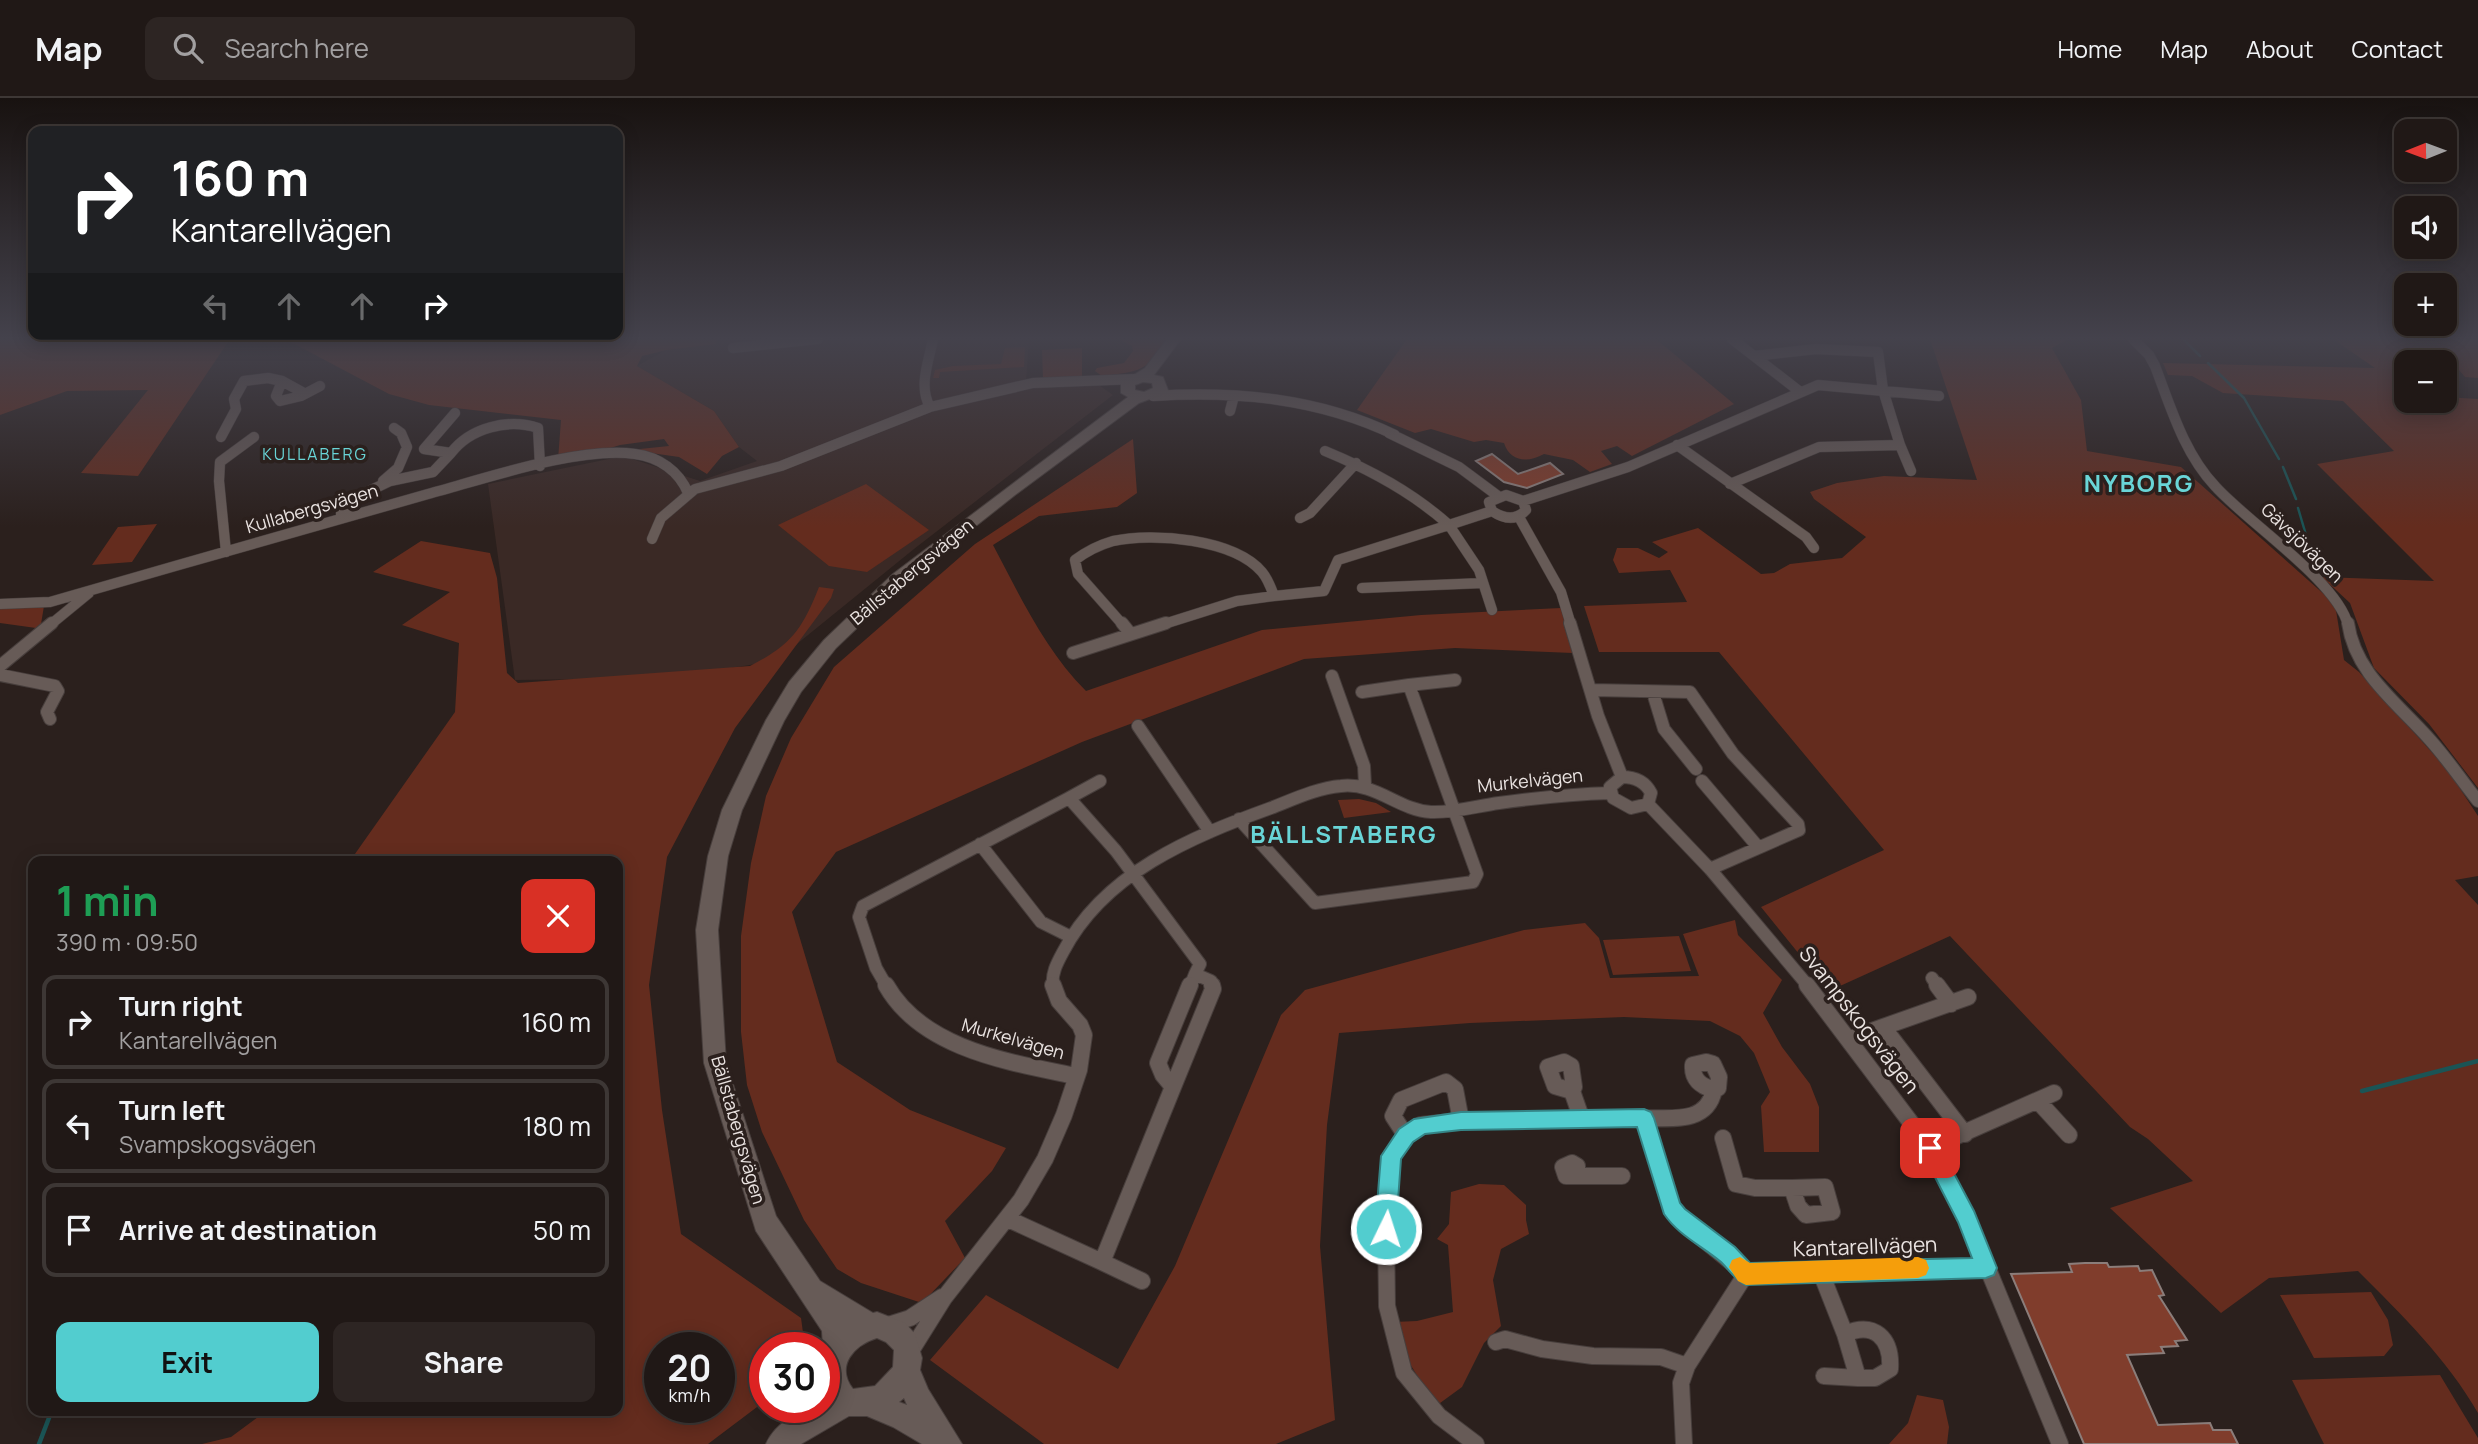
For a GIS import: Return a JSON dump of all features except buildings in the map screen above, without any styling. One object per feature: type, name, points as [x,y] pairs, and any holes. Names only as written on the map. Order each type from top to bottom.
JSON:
[{"type":"street","points":[[221,437],[236,409],[234,402]]},
{"type":"street","points":[[926,402],[930,407]]},
{"type":"street","points":[[652,539],[661,518],[688,493],[781,466],[930,407],[952,402]]},
{"type":"street","name":"Bällstabergsvägen","points":[[1009,492],[1113,402]]},
{"type":"street","name":"Bällstabergsvägen","points":[[835,1332],[835,1328],[765,1222],[715,1063],[707,929],[718,856],[732,810],[756,755],[795,687],[830,644],[887,588],[1009,492],[1132,402]]},
{"type":"street","points":[[1230,411],[1232,402]]},
{"type":"street","points":[[1288,402],[1395,435],[1459,467],[1498,496]]},
{"type":"street","points":[[1492,512],[1489,502],[1498,496],[1512,496],[1523,501],[1610,474],[1774,402]]},
{"type":"street","points":[[1887,402],[1911,471]]},
{"type":"street","name":"Gävsjövägen","points":[[2169,402],[2186,446],[2199,466],[2215,486],[2278,542],[2341,604],[2351,645],[2362,666],[2432,742],[2478,801]]},
{"type":"street","points":[[451,453],[424,449],[455,413]]},
{"type":"street","points":[[375,488],[390,481],[433,471],[471,434],[512,424],[538,428],[540,466]]},
{"type":"street","points":[[341,518],[341,513],[375,488],[397,468],[403,458],[407,447],[401,433],[394,428]]},
{"type":"street","points":[[226,552],[219,481],[220,462],[254,437]]},
{"type":"street","points":[[1676,445],[1806,537],[1814,548]]},
{"type":"street","points":[[1730,484],[1819,447],[1900,445]]},
{"type":"street","points":[[1325,451],[1356,463],[1408,490],[1450,525],[1479,570],[1492,610]]},
{"type":"street","name":"Kullabergsvägen","points":[[0,604],[50,602],[341,518],[540,466],[604,454],[628,453],[651,457],[684,479],[688,493]]},
{"type":"street","points":[[1300,518],[1310,513],[1356,463]]},
{"type":"street","points":[[1073,653],[1237,601],[1324,591],[1338,560],[1492,512],[1504,517],[1518,517],[1526,510],[1523,501]]},
{"type":"street","points":[[1518,517],[1561,592],[1591,690],[1622,777],[1612,782],[1610,793],[1623,806],[1638,808],[1648,804]]},
{"type":"street","points":[[1130,633],[1078,574],[1075,560],[1083,552],[1132,538],[1204,542],[1256,566],[1267,577],[1274,596]]},
{"type":"street","points":[[1362,588],[1483,583]]},
{"type":"street","points":[[0,666],[94,589]]},
{"type":"street","points":[[0,675],[55,686],[57,697],[47,712],[50,719]]},
{"type":"street","points":[[1332,676],[1364,766],[1365,785]]},
{"type":"street","points":[[1362,692],[1455,680]]},
{"type":"street","points":[[1239,819],[1310,900],[1322,903],[1474,882],[1477,874],[1409,685]]},
{"type":"street","points":[[1591,690],[1690,692],[1697,697],[1720,736],[1798,824],[1800,830],[1710,869]]},
{"type":"street","points":[[1653,693],[1664,729],[1696,769]]},
{"type":"street","points":[[1138,726],[1210,832]]},
{"type":"street","name":"Svampskogsvägen","points":[[1622,777],[1645,783],[1651,793],[1648,804],[1710,869],[1850,1039],[1930,1148],[1966,1218],[2060,1444]]},
{"type":"street","name":"Murkelvägen","points":[[1075,1076],[1005,1060],[956,1045],[915,1019],[889,989],[877,969],[859,917],[863,905],[1100,781]]},
{"type":"street","points":[[1702,782],[1758,847]]},
{"type":"street","name":"Murkelvägen","points":[[908,1363],[948,1293],[1008,1219],[1041,1165],[1060,1123],[1085,1045],[1080,1023],[1056,1000],[1052,987],[1053,971],[1071,937],[1104,896],[1133,873],[1210,832],[1239,819],[1344,785],[1365,785],[1425,812],[1538,798],[1610,793]]},
{"type":"street","points":[[1069,798],[1133,873],[1200,964],[1158,1063],[1163,1075],[1173,1087]]},
{"type":"street","points":[[980,844],[1041,922],[1071,937]]},
{"type":"street","points":[[1102,1262],[1213,989],[1211,981],[1195,974]]},
{"type":"street","points":[[1932,978],[1951,1004]]},
{"type":"street","points":[[1850,1039],[1968,997]]},
{"type":"street","points":[[1884,1027],[1965,1134]]},
{"type":"street","points":[[1406,1136],[1393,1116],[1401,1100],[1446,1083],[1455,1089],[1461,1121]]},
{"type":"street","points":[[1476,1444],[1439,1416],[1404,1373],[1387,1306],[1386,1229],[1391,1156],[1406,1136],[1421,1125],[1461,1121],[1695,1115],[1707,1111],[1714,1101],[1714,1090]]},
{"type":"street","points":[[1572,1091],[1581,1117]]},
{"type":"street","points":[[1930,1148],[2054,1093]]},
{"type":"street","points":[[2038,1101],[2068,1135]]},
{"type":"street","points":[[1644,1118],[1671,1208],[1677,1216],[1728,1255],[1746,1274],[1687,1366],[1681,1383],[1684,1444]]},
{"type":"street","points":[[1722,1144],[1736,1184],[1746,1189],[1791,1187]]},
{"type":"street","points":[[1577,1176],[1622,1176]]},
{"type":"street","points":[[1008,1219],[1142,1282]]},
{"type":"street","name":"Kantarellvägen","points":[[1746,1274],[1986,1268]]},
{"type":"street","points":[[1821,1273],[1845,1334],[1858,1378]]},
{"type":"street","name":"Bällstabergsvägen","points":[[805,1281],[836,1306],[876,1326],[898,1333],[906,1344],[918,1399],[946,1442]]},
{"type":"street","name":"Murkelvägen","points":[[876,1326],[902,1323],[948,1293]]},
{"type":"street","points":[[840,1353],[856,1331],[876,1326]]},
{"type":"street","points":[[1824,1376],[1865,1380],[1881,1377],[1890,1369],[1892,1359],[1877,1333],[1862,1328],[1845,1334]]},
{"type":"street","points":[[1496,1342],[1506,1339],[1542,1349],[1593,1356],[1661,1357],[1687,1366]]},
{"type":"street","points":[[787,1438],[858,1403],[889,1394],[908,1363]]},
{"type":"street","name":"Bällstabergsvägen","points":[[840,1388],[858,1403],[903,1417],[946,1442]]},
{"type":"street","points":[[787,1438],[798,1423]]},
{"type":"shaded area","points":[[0,402],[37,402],[0,415]]},
{"type":"shaded area","points":[[138,402],[188,402],[138,476],[81,473]]},
{"type":"shaded area","points":[[417,402],[698,402],[714,411],[739,447],[722,456],[707,474],[679,457],[630,450],[669,446],[664,439],[620,445],[558,460],[561,420]]},
{"type":"shaded area","points":[[698,402],[1104,402],[914,549],[776,661],[667,678],[515,680],[488,484],[623,456],[700,481],[757,461],[739,447],[714,411]]},
{"type":"shaded area","points":[[1363,402],[1731,402],[1734,404],[1632,456],[1617,446],[1601,451],[1612,464],[1590,472],[1573,460],[1544,454],[1532,459],[1520,459],[1511,454],[1504,443],[1486,440],[1474,442],[1431,429],[1415,433],[1357,410]]},
{"type":"shaded area","points":[[1951,402],[2081,402],[2087,451],[2181,467],[2335,604],[2344,660],[2359,672],[2447,769],[2478,816],[2478,876],[2455,880],[2478,905],[2478,1413],[2438,1356],[2358,1271],[2269,1278],[2221,1313],[2110,1208],[2193,1181],[2148,1139],[2130,1127],[1950,936],[1829,991],[1761,907],[1884,850],[1719,652],[1599,652],[1584,606],[1687,602],[1670,570],[1619,573],[1613,560],[1617,548],[1638,548],[1659,558],[1668,552],[1652,542],[1698,528],[1761,574],[1774,573],[1790,564],[1842,558],[1866,537],[1814,499],[1810,492],[1837,483],[1884,476],[1977,480]]},
{"type":"shaded area","points":[[2344,402],[2394,402],[2394,413],[2457,413],[2457,402],[2478,402],[2478,788],[2429,724],[2374,668],[2350,603],[2322,577],[2434,581],[2317,464],[2394,451]]},
{"type":"shaded area","points":[[1133,439],[1137,493],[1117,507],[1039,516],[993,545],[1046,640],[1086,691],[1262,630],[1421,615],[1561,608],[1573,653],[1455,648],[1304,659],[1082,742],[836,852],[792,912],[837,1062],[910,1110],[1006,1148],[992,1171],[945,1221],[965,1258],[922,1303],[861,1283],[837,1269],[804,1220],[762,1132],[747,1085],[741,1032],[741,936],[751,863],[766,796],[791,738],[834,667],[975,544]]},
{"type":"shaded area","points":[[866,484],[929,530],[867,572],[829,566],[778,525]]},
{"type":"shaded area","points":[[157,524],[132,562],[92,565],[118,527]]},
{"type":"shaded area","points":[[421,541],[490,553],[497,578],[507,673],[518,683],[750,666],[776,651],[794,635],[807,615],[819,587],[834,589],[831,598],[735,728],[667,857],[649,985],[662,1110],[681,1234],[801,1318],[803,1332],[749,1332],[749,1413],[708,1444],[202,1444],[231,1437],[259,1416],[623,1416],[623,856],[354,856],[455,712],[459,643],[402,625],[450,592],[373,572]]},
{"type":"shaded area","points":[[44,606],[41,624],[36,628],[0,623],[0,609]]},
{"type":"shaded area","points":[[1359,799],[1376,803],[1391,812],[1344,818],[1338,800]]},
{"type":"shaded area","points":[[1735,920],[1738,935],[1782,980],[1763,1013],[1782,1047],[1810,1084],[1819,1107],[1819,1152],[1764,1152],[1761,1106],[1770,1092],[1754,1053],[1740,1036],[1710,1021],[1624,1017],[1470,1023],[1339,1033],[1327,1125],[1320,1246],[1335,1420],[1276,1444],[1044,1444],[930,1360],[986,1295],[1118,1369],[1175,1266],[1281,1015],[1305,990],[1524,930],[1585,923],[1599,938],[1610,978],[1699,976],[1683,934]]},
{"type":"shaded area","points":[[1679,936],[1691,971],[1613,975],[1603,940]]},
{"type":"shaded area","points":[[1479,1184],[1504,1185],[1526,1205],[1529,1234],[1501,1249],[1493,1280],[1501,1326],[1484,1343],[1462,1387],[1436,1406],[1402,1351],[1394,1322],[1417,1321],[1453,1312],[1448,1245],[1437,1239],[1449,1224],[1451,1192]]},
{"type":"shaded area","points":[[2371,1292],[2388,1320],[2393,1345],[2384,1356],[2314,1358],[2280,1295]]},
{"type":"shaded area","points":[[2440,1375],[2478,1438],[2478,1444],[2324,1444],[2292,1380]]},
{"type":"shaded area","points":[[1917,1395],[1943,1400],[1949,1427],[1947,1444],[1889,1444],[1908,1423]]},
{"type":"waterway","points":[[2246,402],[2279,459]]},
{"type":"waterway","points":[[2283,467],[2296,499]]},
{"type":"waterway","points":[[2298,508],[2306,535]]},
{"type":"waterway","points":[[2362,1091],[2478,1061]]},
{"type":"waterway","points":[[39,1444],[50,1416]]},
{"type":"slow traffic","points":[[1740,1267],[1746,1274],[1918,1268]]},
{"type":"district","name":"KULLABERG","points":[[315,454]]},
{"type":"district","name":"NYBORG","points":[[2139,484]]},
{"type":"district","name":"BÄLLSTABERG","points":[[1344,835]]},
{"type":"route","points":[[1386,1229],[1391,1156],[1406,1136],[1421,1125],[1581,1117],[1644,1118],[1671,1208],[1677,1216],[1728,1255],[1746,1274],[1934,1267],[1986,1268],[1966,1218],[1930,1148]]}]
